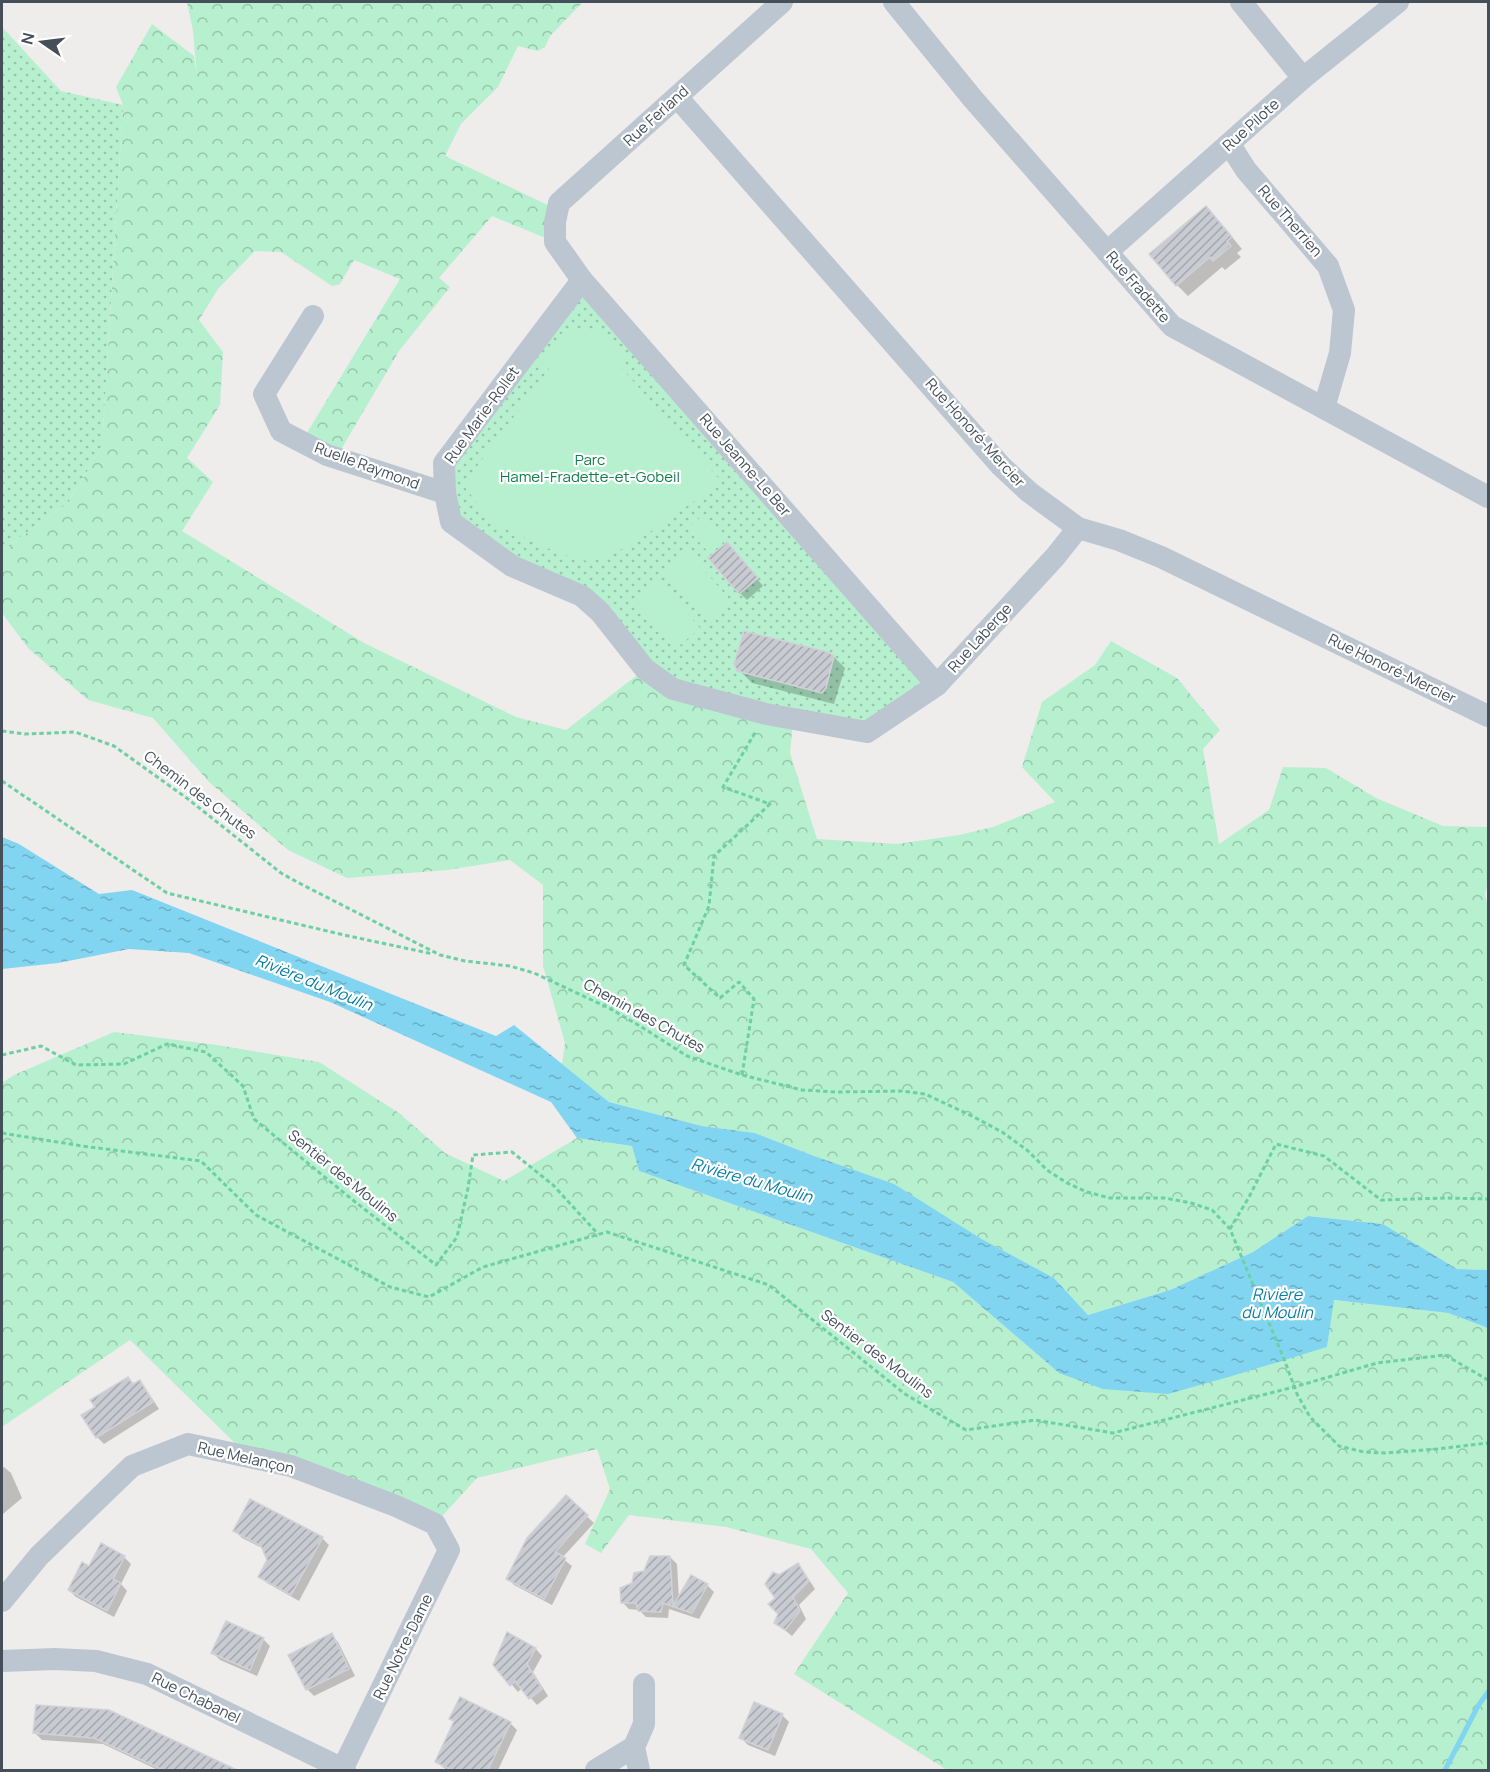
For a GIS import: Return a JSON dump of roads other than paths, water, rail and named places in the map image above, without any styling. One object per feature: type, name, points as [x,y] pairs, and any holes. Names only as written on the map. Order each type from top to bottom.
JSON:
[{"type":"street","name":"Rue Ferland","points":[[555,242],[555,222],[559,203],[782,2]]},
{"type":"street","name":"Rue Fradette","points":[[894,2],[973,99],[1172,326],[1488,497]]},
{"type":"street","points":[[1241,2],[1303,78]]},
{"type":"street","name":"Rue Pilote","points":[[1107,252],[1303,78],[1398,2]]},
{"type":"street","name":"Rue Honoré-Mercier","points":[[677,97],[1001,466],[1029,492],[1078,528],[1119,540],[1161,557],[1488,716]]},
{"type":"street","name":"Rue Therrien","points":[[1230,145],[1246,170],[1328,266],[1344,310],[1340,353],[1324,408]]},
{"type":"street","name":"Rue Jeanne-Le Ber","points":[[555,242],[582,280],[937,685]]},
{"type":"street","name":"Rue Marie-Rollet","points":[[582,280],[444,463],[445,493],[451,522],[512,566],[582,596],[600,612],[645,669],[673,689],[766,714],[867,732]]},
{"type":"street","name":"Ruelle Raymond","points":[[313,316],[264,394],[281,431],[327,455],[445,493]]},
{"type":"street","name":"Rue Laberge","points":[[867,732],[937,685],[1055,557],[1078,528]]},
{"type":"street","name":"Rue Melançon","points":[[2,1601],[39,1556],[132,1466],[188,1444],[291,1466],[396,1506],[435,1524]]},
{"type":"street","name":"Rue Notre-Dame","points":[[343,1770],[449,1551],[435,1524]]},
{"type":"street","name":"Rue Chabanel","points":[[2,1661],[55,1659],[96,1661],[147,1674],[343,1770]]},
{"type":"street","points":[[596,1770],[634,1747],[644,1724],[644,1684]]},
{"type":"street","points":[[634,1747],[639,1770]]},
{"type":"water","name":"Rivière du Moulin","points":[[2,837],[19,844],[99,894],[132,890],[496,1036],[514,1025],[609,1102],[702,1126],[755,1133],[894,1184],[980,1238],[1054,1278],[1088,1315],[1170,1290],[1253,1252],[1308,1216],[1383,1224],[1457,1269],[1488,1270],[1488,1328],[1448,1313],[1334,1300],[1327,1347],[1168,1394],[1103,1389],[1059,1373],[953,1282],[639,1171],[632,1146],[577,1138],[551,1102],[330,1002],[189,953],[129,949],[58,963],[2,969]]},
{"type":"waterway","points":[[1445,1770],[1478,1706],[1488,1692]]},
{"type":"park label","name":"Parc Hamel-Fradette-et-Gobeil","points":[[590,468]]}]
